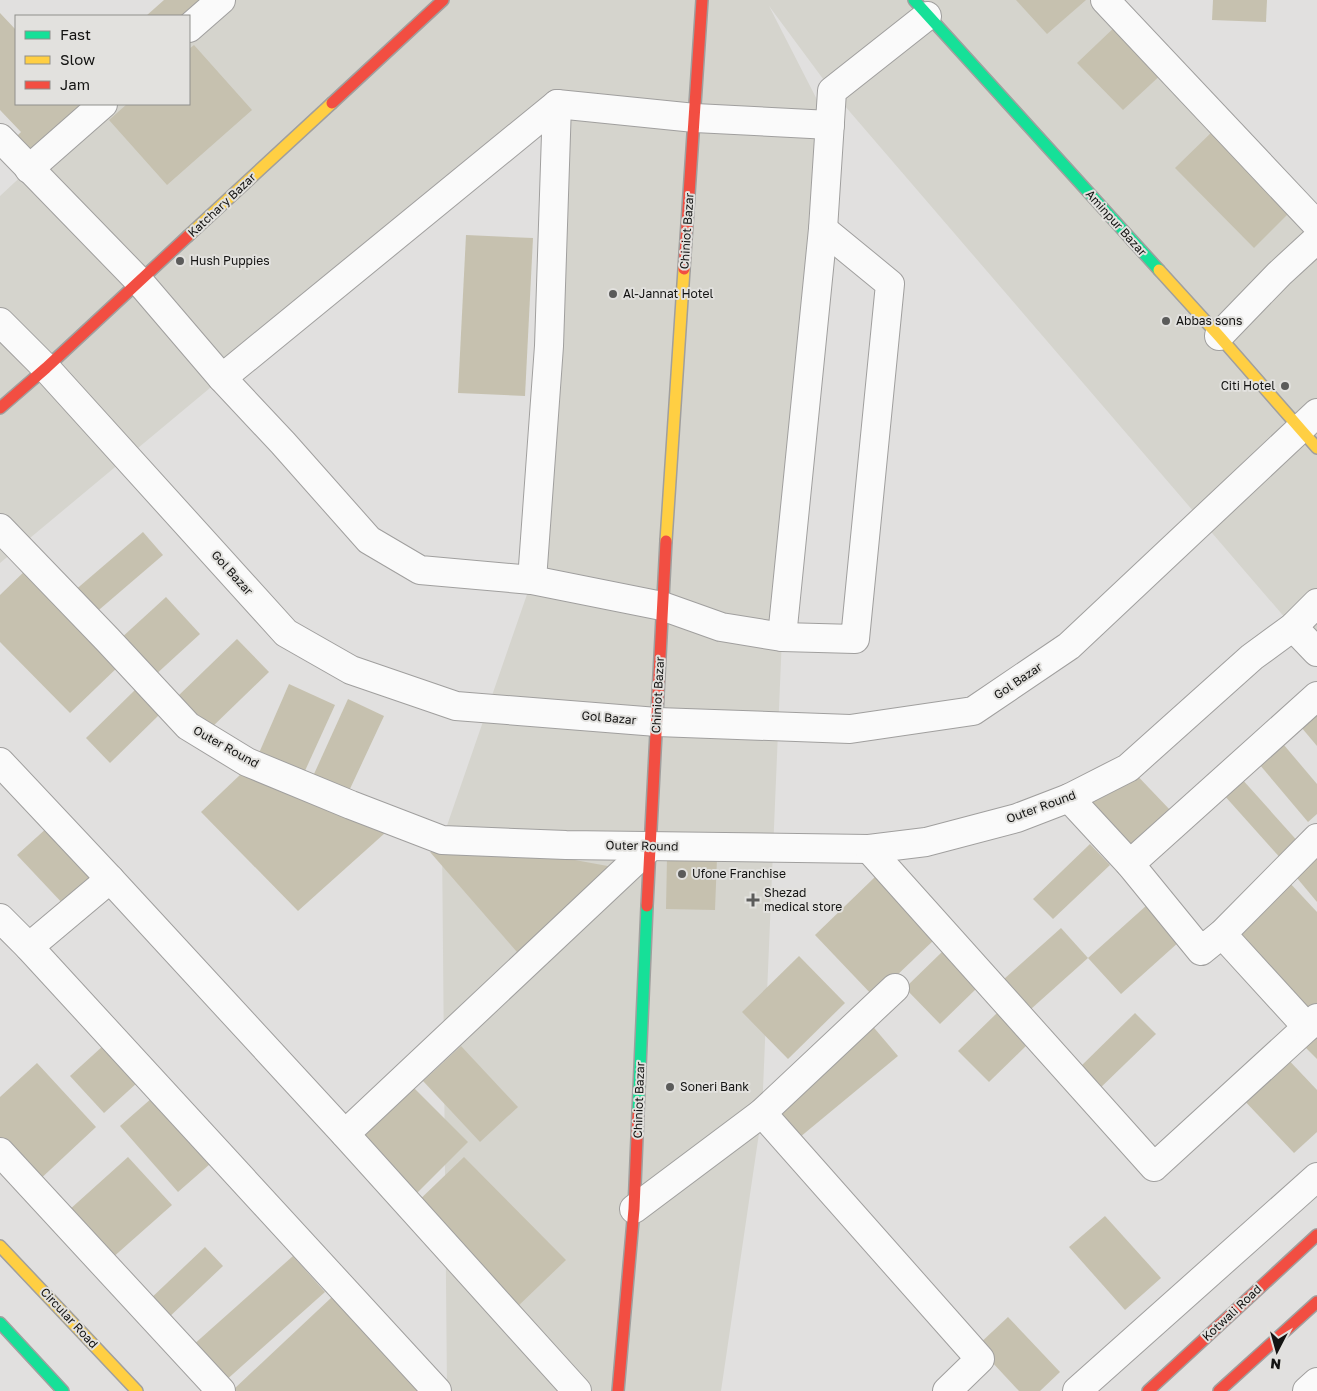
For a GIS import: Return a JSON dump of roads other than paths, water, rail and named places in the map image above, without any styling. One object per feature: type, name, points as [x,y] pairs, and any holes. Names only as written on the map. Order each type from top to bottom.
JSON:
[{"type":"street","points":[[190,27],[221,0]]},
{"type":"street","name":"Katchary Bazar","points":[[0,408],[46,368],[443,0]]},
{"type":"street","name":"Chiniot Bazar","points":[[618,1391],[634,1209],[662,606],[702,0]]},
{"type":"street","points":[[1105,0],[1317,225]]},
{"type":"street","points":[[782,637],[823,228],[832,91],[920,8]]},
{"type":"street","name":"Aminpur Bazar","points":[[920,8],[1218,336],[1311,430]]},
{"type":"street","points":[[222,378],[557,104],[694,118],[830,125]]},
{"type":"street","points":[[532,580],[549,346],[557,104]]},
{"type":"street","points":[[29,169],[102,105]]},
{"type":"street","points":[[0,138],[139,281],[222,378],[369,540],[420,570],[532,580],[662,606],[721,628],[782,637],[855,639],[890,284],[823,228]]},
{"type":"street","points":[[1218,336],[1279,274],[1317,239]]},
{"type":"street","name":"Gol Bazar","points":[[0,322],[46,368],[286,633],[351,670],[456,706],[657,722],[850,729],[973,711],[1069,646],[1311,430]]},
{"type":"street","name":"Outer Round","points":[[0,528],[188,726],[247,762],[442,840],[566,846],[870,849],[926,842],[1017,818],[1070,798],[1128,768],[1252,657],[1293,627],[1317,603]]},
{"type":"street","points":[[1293,627],[1317,652]]},
{"type":"street","points":[[1130,864],[1317,696]]},
{"type":"street","points":[[0,762],[345,1134],[577,1391]]},
{"type":"street","points":[[1070,798],[1130,864],[1201,951],[1222,934],[1317,838]]},
{"type":"street","points":[[345,1134],[650,846]]},
{"type":"street","points":[[870,849],[1154,1167],[1312,1022],[1222,934]]},
{"type":"street","points":[[29,947],[110,879]]},
{"type":"street","points":[[0,918],[29,947],[437,1391]]},
{"type":"street","points":[[634,1209],[762,1113],[894,988]]},
{"type":"street","points":[[762,1113],[980,1359],[947,1391]]},
{"type":"street","points":[[0,1152],[221,1391]]},
{"type":"street","points":[[1077,1391],[1317,1177]]},
{"type":"street","name":"Kotwali Road","points":[[1148,1391],[1317,1235]]},
{"type":"street","name":"Circular Road","points":[[0,1246],[137,1391]]},
{"type":"street","points":[[1220,1391],[1317,1302]]},
{"type":"street","points":[[0,1323],[63,1391]]},
{"type":"street","points":[[1308,1391],[1317,1382]]},
{"type":"place","name":"Hush Puppies","points":[[180,261]]},
{"type":"place","name":"Al-Jannat Hotel","points":[[613,294]]},
{"type":"place","name":"Abbas sons","points":[[1166,321]]},
{"type":"place","name":"Citi Hotel","points":[[1285,386]]},
{"type":"place","name":"Ufone Franchise","points":[[682,874]]},
{"type":"place","name":"Shezad medical store","points":[[753,900]]},
{"type":"place","name":"Soneri Bank","points":[[670,1087]]}]
